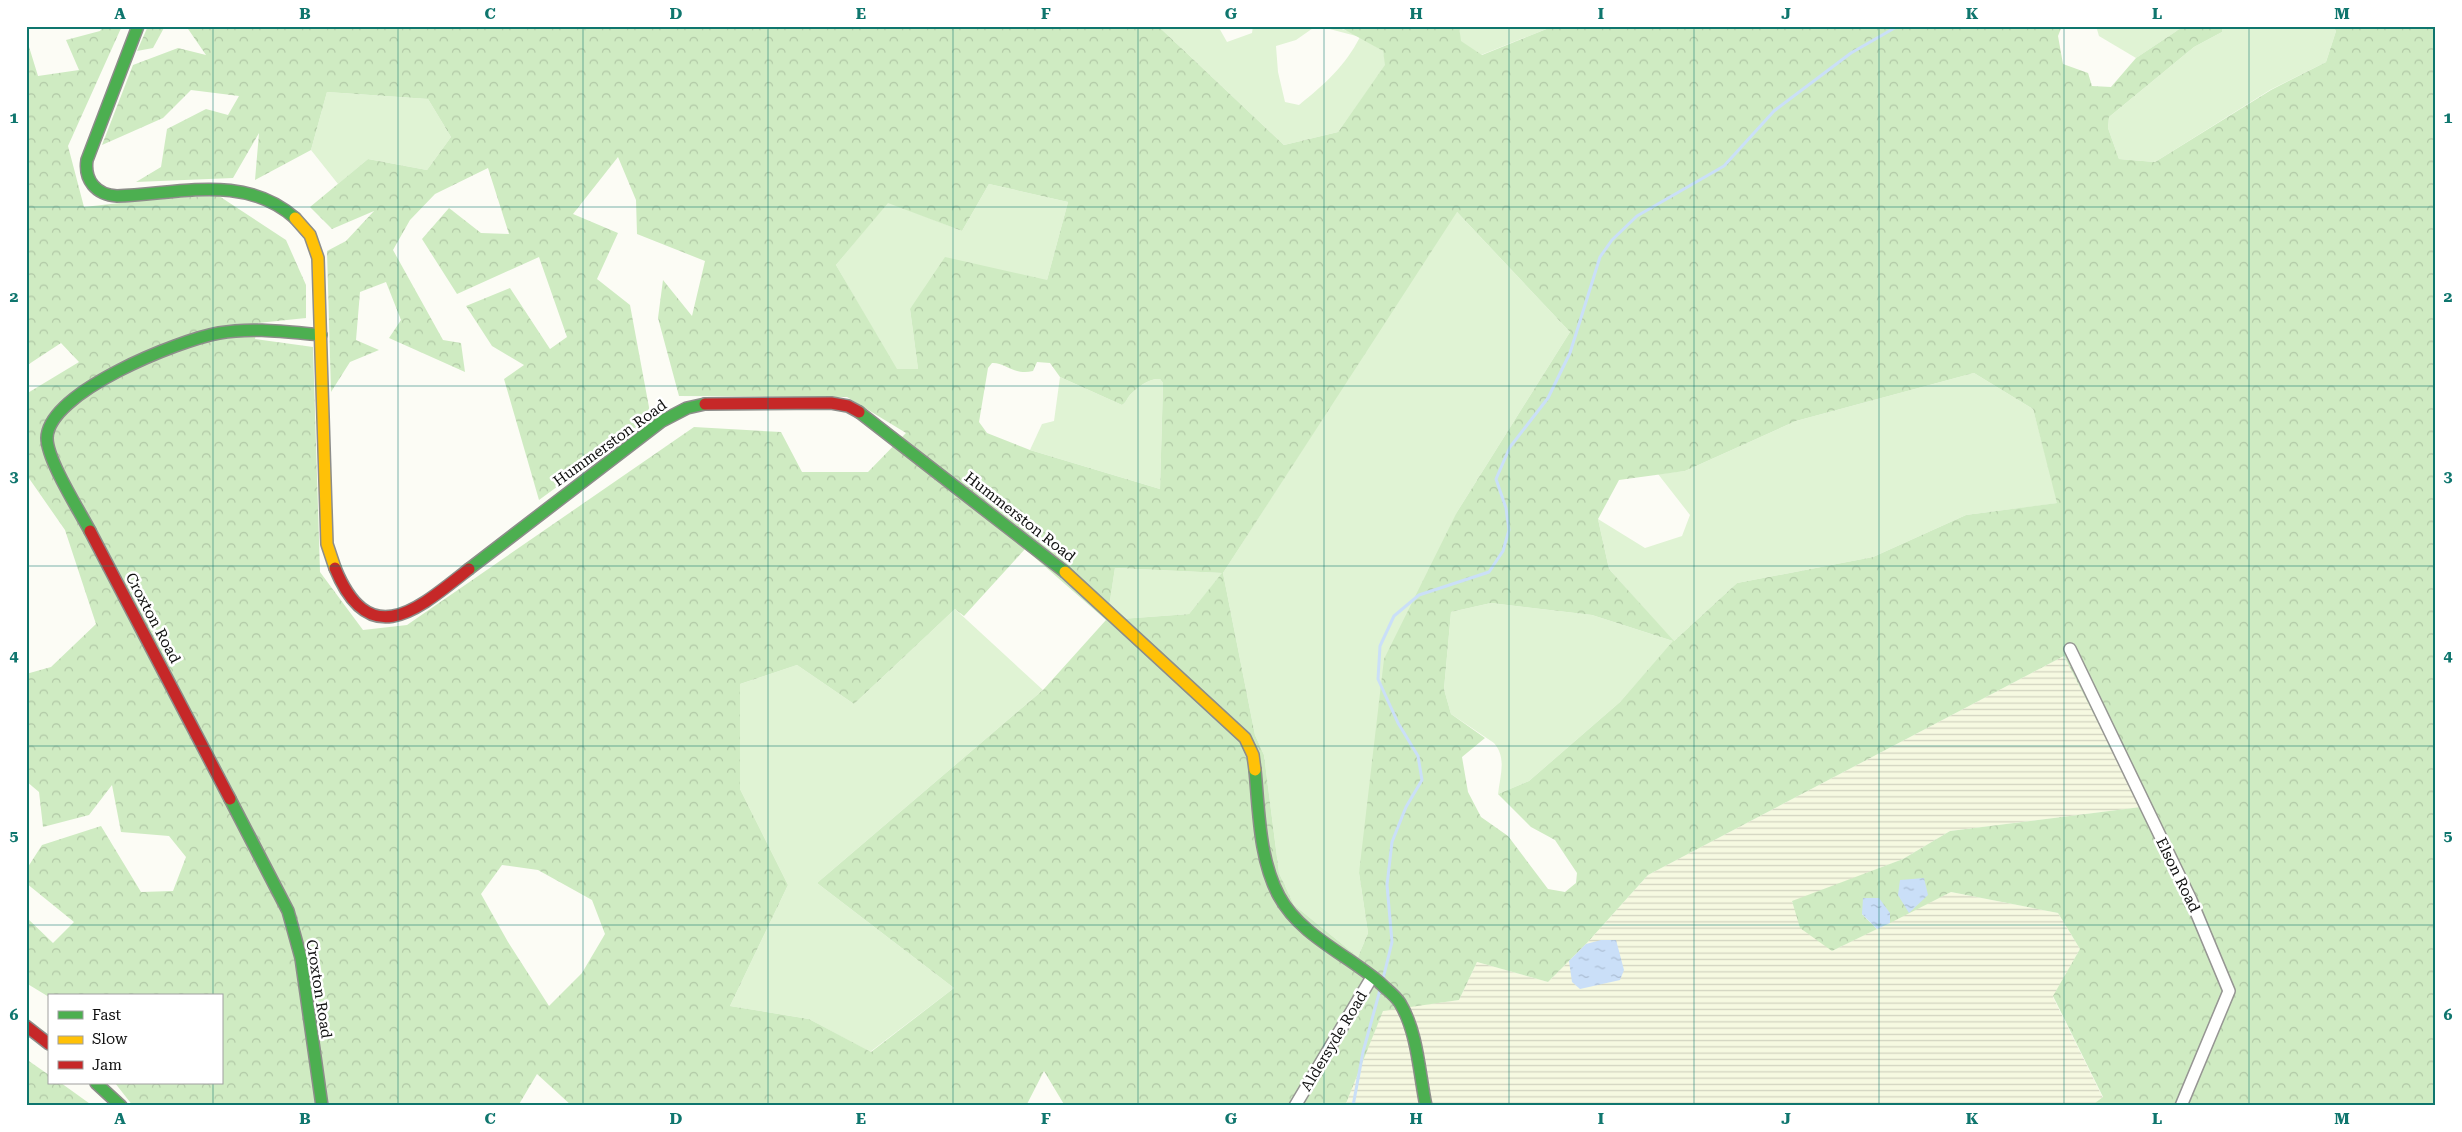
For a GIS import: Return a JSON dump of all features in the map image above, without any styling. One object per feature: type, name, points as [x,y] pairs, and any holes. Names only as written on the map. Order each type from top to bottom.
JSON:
[{"type":"street","name":"Hummerston Road","points":[[138,26],[85,166],[88,180],[99,191],[113,196],[226,189],[250,193],[278,205],[304,227],[317,251],[327,544],[334,567],[352,599],[370,614],[388,619],[400,618],[419,608],[662,421],[687,408],[705,404],[831,403],[848,406],[867,416],[1060,567],[1245,738],[1253,755],[1266,858],[1272,883],[1279,898],[1295,918],[1389,990],[1404,1011],[1426,1106]]},
{"type":"street","name":"Croxton Road","points":[[321,335],[278,331],[236,331],[216,333],[173,346],[120,369],[91,387],[56,417],[51,424],[47,440],[48,448],[60,474],[288,910],[301,958],[322,1106]]},
{"type":"street","name":"Elson Road","points":[[2070,649],[2191,900],[2229,992],[2181,1106]]},
{"type":"street","name":"Aldersyde Road","points":[[1295,1106],[1372,977]]},
{"type":"street","points":[[26,1026],[48,1043]]},
{"type":"street","points":[[97,1084],[121,1106]]},
{"type":"green space","points":[[104,26],[122,26],[68,146],[84,207],[164,198],[219,196],[286,240],[306,285],[306,318],[258,323],[255,339],[313,347],[320,572],[363,630],[407,625],[694,427],[781,432],[802,472],[868,472],[906,433],[847,397],[679,396],[658,318],[663,280],[692,316],[705,261],[637,234],[636,200],[618,157],[573,214],[618,233],[597,279],[630,305],[651,418],[539,500],[504,379],[524,365],[492,346],[466,306],[510,288],[550,349],[567,337],[539,257],[457,294],[422,239],[449,208],[481,233],[509,234],[488,168],[435,194],[410,220],[393,250],[443,340],[461,343],[465,372],[389,338],[401,320],[386,282],[360,292],[356,340],[379,350],[350,362],[331,392],[327,251],[346,241],[374,211],[332,229],[310,207],[368,159],[427,170],[451,137],[428,99],[327,92],[311,150],[255,180],[259,133],[233,178],[136,182],[161,167],[167,129],[206,109],[228,115],[239,96],[191,90],[163,118],[102,145],[133,65],[178,48],[206,55],[186,26],[1158,26],[1284,145],[1338,132],[1385,65],[1383,51],[1338,26],[1459,26],[1461,41],[1482,55],[1554,26],[2062,26],[2058,36],[2063,64],[2088,73],[2092,86],[2111,87],[2136,58],[2184,26],[2223,26],[2222,32],[2194,47],[2109,117],[2108,128],[2119,159],[2155,162],[2271,90],[2326,62],[2336,31],[2334,26],[2436,26],[2436,1106],[2091,1106],[2103,1097],[2053,996],[2080,949],[2058,913],[1951,892],[1890,923],[1890,913],[1862,914],[1877,929],[1832,951],[1800,928],[1792,901],[1903,859],[1950,831],[2141,807],[2064,656],[1648,875],[1586,944],[1548,982],[1477,962],[1459,1000],[1383,1011],[1345,1106],[1065,1106],[1044,1071],[1026,1106],[572,1106],[537,1074],[518,1106],[133,1106],[116,1084],[222,1084],[222,994],[48,994],[48,996],[26,983],[26,917],[53,943],[74,922],[26,883],[26,870],[42,845],[101,826],[141,892],[173,891],[186,857],[169,836],[121,832],[112,785],[89,815],[43,827],[39,792],[26,781],[26,674],[51,667],[96,624],[65,530],[26,474],[26,394],[79,362],[61,343],[26,366],[26,37],[38,76],[79,70],[66,40],[100,31]],"holes":[[[989,184],[1068,202],[1047,280],[945,257],[910,309],[918,369],[897,369],[836,265],[888,203],[962,231]],[[1457,212],[1570,332],[1457,512],[1384,659],[1359,873],[1368,933],[1358,957],[1294,905],[1279,873],[1264,755],[1255,735],[1223,573]],[[1037,362],[1050,363],[1060,377],[1122,405],[1141,385],[1160,379],[1163,383],[1160,489],[1030,450],[987,433],[979,422],[988,368],[992,363],[997,363],[1020,372],[1033,371]],[[1974,373],[2033,409],[2057,503],[1966,515],[1873,557],[1737,583],[1674,641],[1609,569],[1598,519],[1619,480],[1685,471],[1796,421]],[[1025,549],[1106,620],[1043,690],[817,883],[954,988],[871,1052],[809,1019],[730,1006],[788,885],[740,789],[740,684],[797,665],[854,704],[955,609],[964,616]],[[1115,568],[1222,573],[1189,614],[1107,620]],[[1491,603],[1592,615],[1673,641],[1620,702],[1529,781],[1498,794],[1531,827],[1555,840],[1577,873],[1576,883],[1565,892],[1548,889],[1508,836],[1481,817],[1468,792],[1462,757],[1485,738],[1451,714],[1444,689],[1451,612]],[[502,865],[538,870],[592,900],[605,934],[582,973],[549,1006],[508,942],[481,894]]]},
{"type":"green space","points":[[148,26],[165,26],[153,48],[137,51]]},
{"type":"green space","points":[[1158,26],[1218,26],[1227,42],[1252,33],[1253,26],[1316,26],[1296,40],[1276,46],[1278,72],[1285,102],[1299,105],[1334,74],[1348,57],[1360,37],[1383,51],[1386,65],[1338,132],[1284,145]]},
{"type":"green space","points":[[1318,26],[1345,30],[1360,37]]},
{"type":"green space","points":[[1459,26],[1554,26],[1481,55],[1460,41]]},
{"type":"green space","points":[[2096,26],[2184,26],[2136,58],[2099,36]]},
{"type":"green space","points":[[2223,26],[2334,26],[2336,31],[2326,62],[2270,90],[2155,162],[2119,159],[2108,128],[2109,117],[2194,47],[2222,32]]},
{"type":"green space","points":[[327,92],[428,99],[451,137],[427,170],[368,159],[338,184],[311,150]]},
{"type":"green space","points":[[989,184],[1068,202],[1047,280],[910,309],[918,369],[896,369],[836,265],[888,202],[962,231]]},
{"type":"green space","points":[[1456,211],[1570,332],[1457,512],[1359,873],[1368,933],[1358,957],[1294,905],[1279,873],[1264,755],[1255,735],[1223,573]]},
{"type":"green space","points":[[1974,373],[2033,409],[2058,503],[1966,515],[1873,557],[1737,583],[1674,641],[1620,702],[1529,781],[1498,794],[1502,761],[1498,749],[1494,743],[1451,714],[1444,689],[1451,612],[1491,603],[1592,615],[1673,641],[1609,569],[1598,519],[1645,548],[1682,536],[1690,515],[1658,474],[1685,471],[1796,421]]},
{"type":"green space","points":[[1060,377],[1122,405],[1141,385],[1160,379],[1163,383],[1160,489],[1030,450],[1042,424],[1054,421]]},
{"type":"green space","points":[[1115,568],[1223,573],[1189,614],[1107,620]]},
{"type":"green space","points":[[955,609],[1043,690],[817,883],[954,988],[870,1052],[809,1019],[730,1006],[788,885],[740,789],[740,684],[797,665],[854,704]]},
{"type":"green space","points":[[2064,656],[2142,807],[1950,831],[1903,859],[1792,902],[1832,951],[1951,892],[2058,913],[2080,949],[2053,997],[2103,1098],[2091,1106],[1345,1106],[1383,1010],[1459,1000],[1477,962],[1548,982],[1586,944],[1648,875]]},
{"type":"green space","points":[[26,1059],[48,1074],[48,1084],[62,1084],[93,1106],[26,1106]]},
{"type":"water","points":[[1924,878],[1928,895],[1909,913],[1898,895],[1900,880]]},
{"type":"water","points":[[1863,898],[1879,898],[1890,913],[1890,923],[1877,929],[1862,914]]},
{"type":"water","points":[[1601,940],[1616,940],[1624,970],[1620,980],[1580,989],[1572,982],[1569,961],[1586,944]]},
{"type":"waterway","points":[[1383,979],[1392,942],[1387,885],[1392,842],[1406,807],[1422,780],[1418,756],[1398,723],[1378,679],[1380,646],[1394,616],[1419,595],[1489,572],[1503,551],[1509,530],[1506,508],[1496,479],[1510,447],[1548,398],[1570,353],[1600,257],[1612,240],[1637,216],[1724,166],[1774,111],[1851,53],[1898,26]]},
{"type":"waterway","points":[[1353,1106],[1363,1052],[1380,990]]},
{"type":"traffic: fast","points":[[138,26],[87,160],[87,174],[93,185],[103,193],[117,196],[210,189],[233,191],[254,195],[275,204],[295,218]]},
{"type":"traffic: fast","points":[[90,531],[58,472],[48,447],[47,438],[53,421],[69,403],[91,386],[118,371],[147,357],[200,338],[219,333],[244,330],[321,335]]},
{"type":"traffic: fast","points":[[469,569],[662,421],[687,408],[705,404]]},
{"type":"traffic: fast","points":[[859,412],[1065,572]]},
{"type":"traffic: fast","points":[[1255,770],[1264,851],[1272,882],[1279,896],[1288,910],[1311,933],[1379,982],[1400,1003],[1411,1027],[1426,1106]]},
{"type":"traffic: fast","points":[[230,799],[288,911],[301,958],[322,1106]]},
{"type":"traffic: fast","points":[[97,1084],[121,1106]]},
{"type":"traffic: slow","points":[[295,218],[310,235],[318,258],[327,544],[335,568]]},
{"type":"traffic: slow","points":[[1065,572],[1245,738],[1253,755],[1255,770]]},
{"type":"traffic: jam","points":[[705,404],[831,403],[848,406],[859,412]]},
{"type":"traffic: jam","points":[[90,531],[230,799]]},
{"type":"traffic: jam","points":[[335,568],[349,594],[364,610],[380,616],[396,615],[414,608],[469,569]]},
{"type":"traffic: jam","points":[[26,1026],[48,1043]]}]
